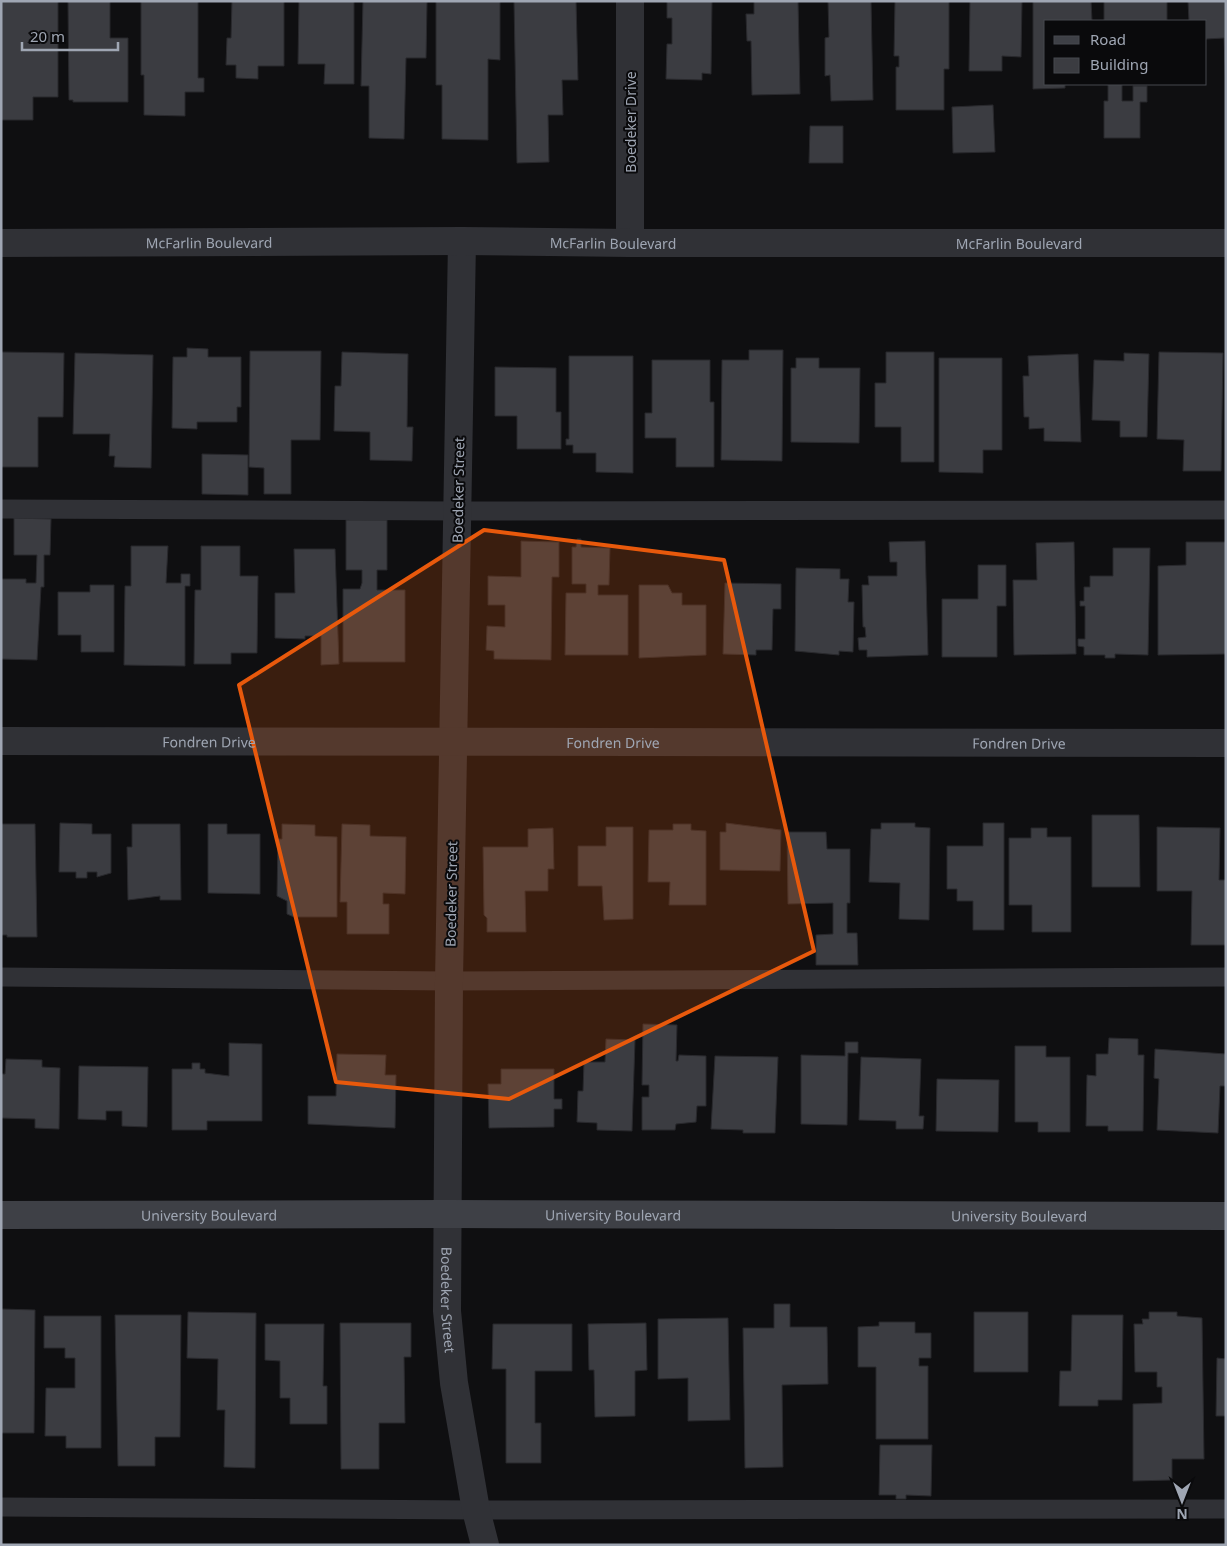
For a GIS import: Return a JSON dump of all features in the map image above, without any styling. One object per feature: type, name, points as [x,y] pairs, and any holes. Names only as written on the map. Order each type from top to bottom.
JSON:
[{"type":"street","name":"Boedeker Drive","points":[[630,1],[630,244]]},
{"type":"street","name":"McFarlin Boulevard","points":[[1,243],[462,241],[630,244],[1226,243]]},
{"type":"street","name":"Boedeker Street","points":[[462,241],[449,981],[447,1311],[452,1365],[476,1510],[485,1545]]},
{"type":"street","name":"Fondren Drive","points":[[1,741],[1226,743]]},
{"type":"street","name":"University Boulevard","points":[[1,1215],[1226,1216]]},
{"type":"lane","points":[[1,509],[458,511],[1226,510]]},
{"type":"lane","points":[[1,977],[449,981],[1226,977]]},
{"type":"lane","points":[[1,1507],[476,1510],[1226,1509]]},
{"type":"highlighted area","points":[[484,530],[724,560],[814,951],[509,1099],[336,1082],[239,685]]},
{"type":"building","points":[[1,1],[58,1],[58,97],[33,97],[33,120],[1,120]]},
{"type":"building","points":[[68,1],[110,1],[110,38],[128,38],[128,102],[73,102],[73,100],[69,100]]},
{"type":"building","points":[[141,1],[198,1],[198,78],[204,78],[204,92],[185,92],[185,116],[144,115],[144,75],[141,75]]},
{"type":"building","points":[[232,1],[284,1],[284,66],[258,66],[258,79],[236,78],[236,65],[226,65],[227,38],[231,38]]},
{"type":"building","points":[[299,1],[354,1],[354,84],[324,84],[325,64],[298,64]]},
{"type":"building","points":[[363,1],[427,2],[426,58],[406,58],[404,139],[369,138],[369,86],[361,86]]},
{"type":"building","points":[[436,1],[500,1],[500,60],[488,59],[488,140],[442,139],[442,85],[436,85]]},
{"type":"building","points":[[514,1],[576,1],[578,80],[562,80],[563,115],[548,115],[549,162],[517,163]]},
{"type":"building","points":[[667,1],[712,1],[711,74],[702,73],[702,80],[666,79],[667,44],[672,44],[672,18],[667,18]]},
{"type":"building","points":[[754,1],[798,1],[800,94],[752,95],[751,41],[747,41],[746,14],[754,14]]},
{"type":"building","points":[[828,1],[871,1],[873,100],[831,101],[830,75],[825,76],[825,38],[829,37]]},
{"type":"building","points":[[895,1],[949,1],[949,69],[944,69],[944,110],[896,110],[896,67],[899,67],[899,56],[894,56]]},
{"type":"building","points":[[970,1],[1022,1],[1021,57],[1002,56],[1002,71],[969,71]]},
{"type":"building","points":[[1033,1],[1091,1],[1092,20],[1044,20],[1044,85],[1065,85],[1065,88],[1033,89]]},
{"type":"building","points":[[1104,1],[1167,1],[1167,20],[1104,20]]},
{"type":"building","points":[[1188,1],[1226,1],[1226,91],[1224,38],[1207,39],[1207,20],[1189,20]]},
{"type":"building","points":[[1108,85],[1122,85],[1122,101],[1133,101],[1133,86],[1147,86],[1147,102],[1140,102],[1140,138],[1104,138],[1104,101],[1108,101]]},
{"type":"building","points":[[993,105],[995,152],[953,153],[952,107]]},
{"type":"building","points":[[810,126],[843,126],[843,163],[809,163]]},
{"type":"building","points":[[187,348],[208,349],[208,357],[241,357],[241,407],[237,407],[237,422],[197,422],[197,429],[172,428],[173,357],[187,357]]},
{"type":"building","points":[[749,350],[783,350],[782,461],[721,460],[722,360],[749,360]]},
{"type":"building","points":[[250,351],[321,351],[320,440],[291,440],[291,494],[264,494],[264,468],[249,467]]},
{"type":"building","points":[[1,352],[64,353],[63,417],[38,417],[38,467],[1,467]]},
{"type":"building","points":[[342,352],[408,354],[407,427],[413,427],[412,461],[370,460],[370,432],[334,431],[335,386],[341,386]]},
{"type":"building","points":[[886,352],[934,352],[934,462],[901,462],[901,427],[875,427],[875,383],[886,383]]},
{"type":"building","points":[[1159,352],[1223,353],[1221,471],[1183,471],[1184,440],[1157,439]]},
{"type":"building","points":[[75,353],[153,355],[151,468],[114,467],[115,456],[109,456],[110,434],[73,434]]},
{"type":"building","points":[[1124,353],[1149,354],[1147,437],[1120,437],[1120,421],[1092,420],[1094,360],[1124,361]]},
{"type":"building","points":[[1078,354],[1081,442],[1044,441],[1044,428],[1029,429],[1029,417],[1024,417],[1023,376],[1029,376],[1028,356]]},
{"type":"building","points":[[569,356],[633,356],[633,473],[596,472],[596,453],[573,453],[573,445],[566,445],[566,439],[569,439]]},
{"type":"building","points":[[796,358],[819,358],[819,368],[860,368],[859,443],[791,442],[791,368],[796,368]]},
{"type":"building","points":[[939,358],[1002,358],[1002,450],[983,450],[983,473],[939,472]]},
{"type":"building","points":[[652,360],[710,360],[710,402],[714,402],[714,467],[676,467],[676,438],[645,438],[645,413],[652,413]]},
{"type":"building","points":[[495,367],[556,368],[556,412],[561,412],[561,449],[517,449],[517,416],[495,416]]},
{"type":"building","points":[[202,454],[248,455],[248,495],[202,494]]},
{"type":"building","points":[[14,518],[51,519],[50,555],[44,555],[44,587],[41,587],[37,660],[1,659],[1,579],[26,579],[26,583],[36,583],[37,555],[14,555]]},
{"type":"building","points":[[346,520],[387,520],[387,570],[377,570],[377,590],[405,590],[405,662],[343,662],[343,589],[360,589],[362,583],[362,570],[346,570]]},
{"type":"building","points":[[577,539],[581,539],[581,547],[610,548],[609,585],[598,585],[598,595],[628,595],[628,655],[565,655],[566,593],[586,593],[586,584],[572,584],[572,547],[576,547]]},
{"type":"building","points":[[521,541],[559,542],[559,577],[552,577],[551,660],[494,659],[494,651],[486,650],[487,626],[505,627],[505,605],[488,605],[488,576],[521,577]]},
{"type":"building","points":[[925,541],[928,655],[867,657],[867,650],[859,650],[858,638],[866,637],[865,627],[863,627],[862,585],[869,585],[868,576],[897,576],[897,562],[890,562],[889,542]]},
{"type":"building","points":[[1074,542],[1076,654],[1014,655],[1013,580],[1037,580],[1036,543]]},
{"type":"building","points":[[1186,542],[1226,542],[1226,654],[1158,655],[1158,566],[1186,565]]},
{"type":"building","points":[[131,546],[168,546],[166,583],[181,583],[181,574],[190,574],[190,586],[185,586],[185,666],[124,665],[125,586],[131,586]]},
{"type":"building","points":[[201,546],[240,546],[240,576],[258,576],[257,653],[231,653],[231,664],[194,664],[195,590],[201,590]]},
{"type":"building","points":[[1113,548],[1150,548],[1148,655],[1115,654],[1115,658],[1105,658],[1105,655],[1084,655],[1084,647],[1078,646],[1078,639],[1085,639],[1085,606],[1080,606],[1080,601],[1084,601],[1084,587],[1090,587],[1090,576],[1113,576]]},
{"type":"building","points":[[294,549],[335,549],[339,664],[321,665],[321,636],[305,636],[305,639],[275,638],[275,593],[295,593]]},
{"type":"building","points":[[978,565],[1006,565],[1006,606],[997,606],[997,657],[942,657],[942,599],[978,599]]},
{"type":"building","points":[[796,568],[840,569],[840,579],[849,579],[848,602],[854,602],[853,652],[839,651],[839,655],[795,651]]},
{"type":"building","points":[[725,583],[781,584],[781,609],[773,609],[772,650],[756,650],[756,655],[723,654]]},
{"type":"building","points":[[90,585],[114,585],[114,652],[81,652],[81,635],[58,635],[58,592],[90,592]]},
{"type":"building","points":[[639,585],[668,585],[672,593],[682,593],[682,605],[706,605],[706,655],[639,658]]},
{"type":"building","points":[[1092,815],[1139,815],[1140,887],[1092,887]]},
{"type":"building","points":[[60,823],[92,824],[92,834],[111,834],[111,873],[97,877],[97,872],[87,872],[87,878],[76,878],[76,872],[59,872]]},
{"type":"building","points":[[726,823],[781,830],[780,871],[720,870],[720,832],[726,832]]},
{"type":"building","points":[[881,823],[915,823],[915,827],[930,828],[929,920],[899,919],[900,883],[869,882],[871,829],[881,829]]},
{"type":"building","points":[[983,823],[1004,823],[1004,930],[973,930],[973,901],[957,901],[957,889],[947,889],[947,846],[983,846]]},
{"type":"building","points":[[1,824],[35,824],[37,937],[7,937],[7,935],[1,935]]},
{"type":"building","points":[[132,824],[180,824],[181,900],[160,900],[160,896],[128,900],[127,847],[132,847]]},
{"type":"building","points":[[208,824],[227,824],[227,834],[260,834],[260,894],[208,893]]},
{"type":"building","points":[[282,824],[315,825],[315,836],[337,837],[337,917],[294,917],[287,914],[287,901],[277,896],[278,839],[282,839]]},
{"type":"building","points":[[342,824],[370,825],[370,836],[406,837],[405,894],[383,893],[383,904],[389,904],[389,934],[347,934],[347,902],[340,902]]},
{"type":"building","points":[[673,824],[691,824],[691,830],[706,831],[706,905],[669,905],[670,882],[648,882],[649,830],[673,830]]},
{"type":"building","points":[[606,827],[633,827],[633,919],[604,920],[602,886],[578,886],[578,846],[606,846]]},
{"type":"building","points":[[1157,827],[1220,828],[1219,880],[1226,880],[1226,945],[1191,945],[1192,891],[1157,891]]},
{"type":"building","points":[[553,828],[554,869],[548,869],[548,891],[525,891],[526,932],[487,932],[487,918],[484,915],[483,847],[528,847],[528,829]]},
{"type":"building","points":[[1031,828],[1047,828],[1047,837],[1071,837],[1071,932],[1032,932],[1032,905],[1009,905],[1009,838],[1031,838]]},
{"type":"building","points":[[787,832],[826,832],[827,849],[850,849],[850,903],[847,903],[847,933],[857,933],[858,965],[816,965],[816,935],[833,934],[833,903],[788,904]]},
{"type":"building","points":[[643,1024],[677,1025],[676,1061],[678,1061],[679,1055],[706,1056],[706,1106],[697,1106],[696,1122],[676,1124],[675,1130],[642,1130],[642,1097],[649,1097],[649,1085],[642,1085]]},
{"type":"building","points":[[1109,1038],[1138,1039],[1138,1055],[1144,1055],[1143,1131],[1108,1131],[1108,1126],[1086,1126],[1087,1075],[1096,1076],[1096,1054],[1108,1054]]},
{"type":"building","points":[[606,1039],[635,1040],[632,1131],[597,1130],[597,1123],[577,1122],[578,1091],[583,1091],[584,1062],[605,1062]]},
{"type":"building","points":[[845,1042],[858,1042],[858,1053],[848,1053],[847,1125],[801,1124],[801,1055],[845,1056]]},
{"type":"building","points":[[229,1043],[262,1044],[262,1121],[207,1121],[207,1130],[172,1130],[172,1069],[192,1069],[192,1063],[200,1063],[200,1069],[205,1069],[205,1073],[229,1076]]},
{"type":"building","points":[[1015,1046],[1046,1046],[1046,1057],[1070,1057],[1070,1132],[1038,1132],[1038,1122],[1015,1122]]},
{"type":"building","points":[[1155,1049],[1226,1054],[1226,1086],[1220,1086],[1218,1133],[1157,1130],[1159,1079],[1154,1078]]},
{"type":"building","points":[[337,1054],[386,1055],[385,1075],[396,1075],[395,1128],[308,1124],[308,1096],[336,1096]]},
{"type":"building","points":[[715,1056],[778,1057],[775,1133],[743,1133],[743,1130],[711,1129]]},
{"type":"building","points":[[861,1057],[921,1059],[919,1116],[924,1116],[923,1129],[896,1129],[896,1121],[859,1120]]},
{"type":"building","points":[[6,1059],[42,1060],[42,1067],[60,1068],[59,1129],[35,1128],[35,1119],[1,1118],[1,1074],[5,1074]]},
{"type":"building","points":[[79,1066],[148,1067],[147,1127],[122,1126],[122,1111],[106,1111],[106,1120],[78,1119]]},
{"type":"building","points":[[501,1069],[554,1069],[554,1099],[562,1099],[562,1109],[554,1109],[554,1127],[489,1128],[488,1084],[501,1084]]},
{"type":"building","points":[[937,1079],[999,1080],[998,1132],[936,1131]]},
{"type":"building","points":[[774,1304],[790,1304],[790,1327],[827,1327],[828,1384],[782,1385],[783,1467],[745,1468],[743,1328],[774,1328]]},
{"type":"building","points":[[1,1309],[35,1310],[34,1433],[1,1433]]},
{"type":"building","points":[[188,1312],[256,1313],[255,1468],[224,1467],[225,1410],[217,1410],[218,1359],[187,1358]]},
{"type":"building","points":[[974,1312],[1028,1312],[1028,1372],[974,1372]]},
{"type":"building","points":[[1149,1312],[1177,1312],[1177,1316],[1202,1318],[1204,1459],[1172,1459],[1172,1480],[1133,1481],[1133,1404],[1162,1403],[1162,1387],[1157,1387],[1157,1372],[1135,1372],[1134,1324],[1143,1324],[1142,1319],[1149,1319]]},
{"type":"building","points":[[115,1315],[181,1315],[180,1437],[155,1437],[155,1466],[118,1466]]},
{"type":"building","points":[[1072,1315],[1123,1315],[1122,1400],[1098,1400],[1098,1406],[1059,1406],[1060,1371],[1071,1371]]},
{"type":"building","points":[[44,1316],[101,1316],[101,1448],[66,1448],[66,1436],[45,1436],[46,1388],[75,1388],[75,1358],[65,1358],[65,1348],[44,1348]]},
{"type":"building","points":[[728,1318],[730,1420],[688,1421],[688,1378],[658,1379],[658,1319]]},
{"type":"building","points":[[879,1322],[915,1322],[915,1333],[931,1333],[931,1358],[919,1358],[919,1366],[928,1366],[928,1439],[876,1439],[876,1367],[858,1367],[858,1327],[879,1326]]},
{"type":"building","points":[[340,1323],[411,1323],[411,1357],[404,1357],[405,1423],[379,1423],[379,1469],[341,1469]]},
{"type":"building","points":[[646,1323],[647,1370],[635,1371],[635,1416],[595,1417],[594,1370],[589,1370],[588,1324]]},
{"type":"building","points":[[265,1324],[324,1324],[323,1386],[327,1386],[327,1424],[290,1424],[290,1398],[280,1398],[280,1361],[265,1360]]},
{"type":"building","points":[[493,1324],[572,1324],[572,1371],[535,1371],[535,1423],[541,1423],[541,1463],[506,1463],[506,1369],[492,1369]]},
{"type":"building","points":[[1217,1358],[1226,1359],[1226,1416],[1216,1416]]},
{"type":"building","points":[[880,1445],[932,1445],[931,1496],[906,1495],[906,1499],[896,1499],[896,1495],[879,1495]]}]
